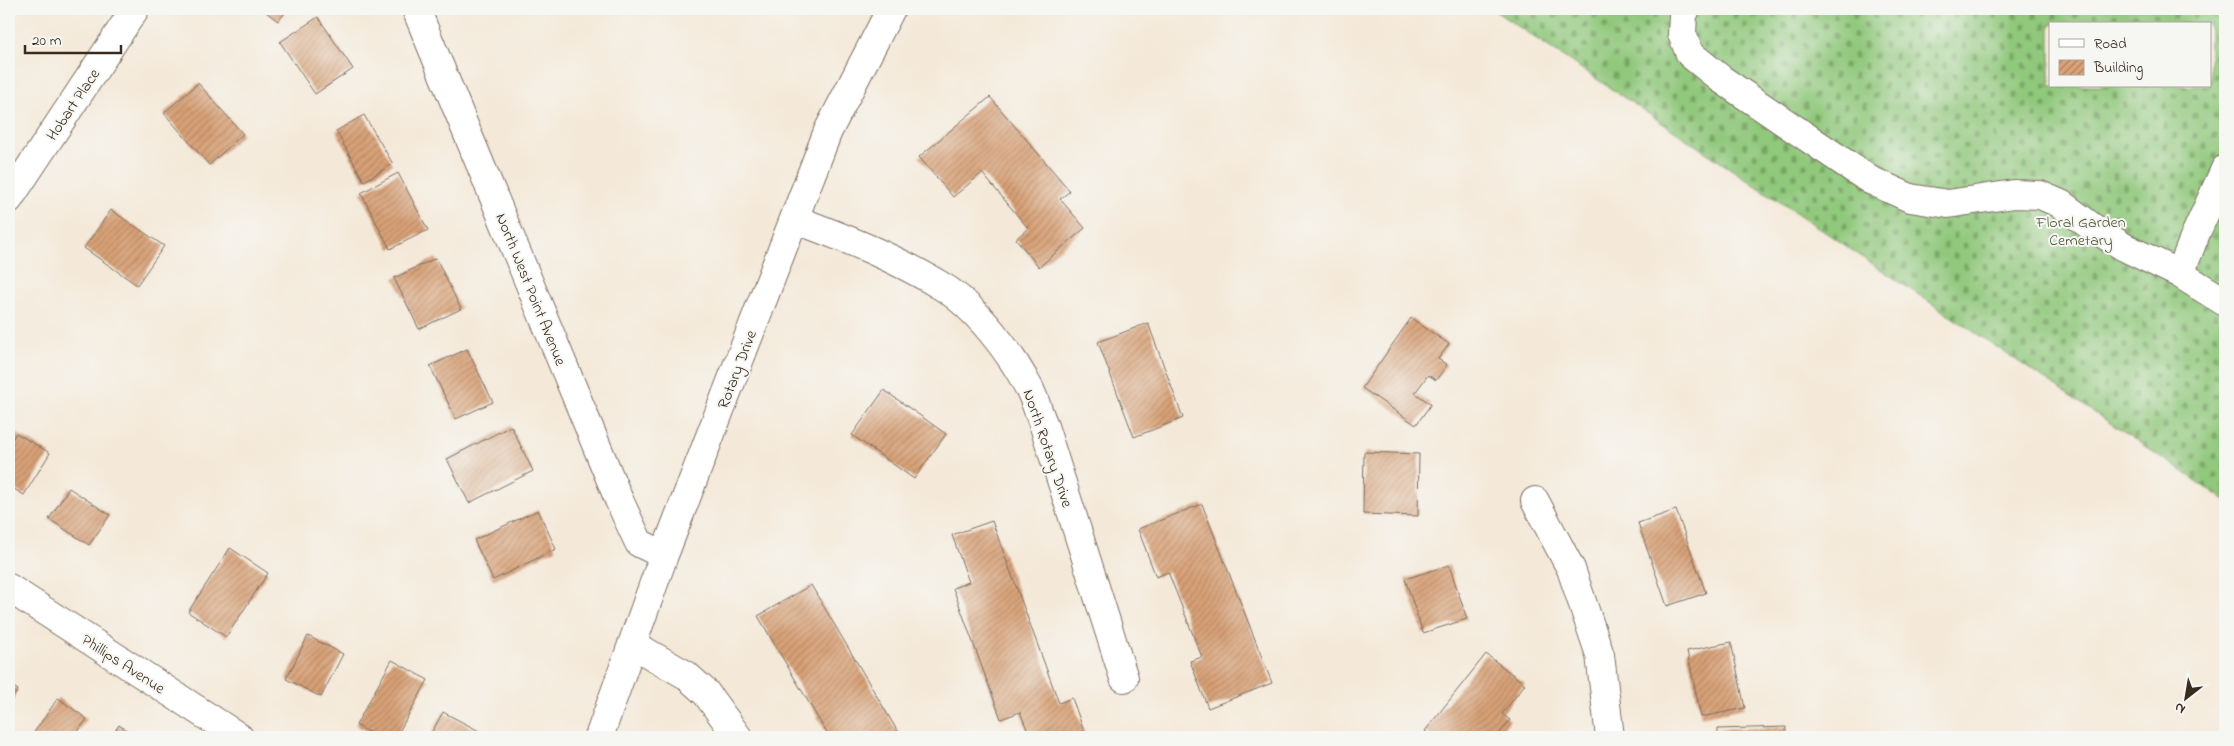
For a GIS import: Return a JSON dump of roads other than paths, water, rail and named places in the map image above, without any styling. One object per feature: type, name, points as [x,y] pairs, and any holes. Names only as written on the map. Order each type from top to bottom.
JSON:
[{"type":"street","name":"Hobart Place","points":[[9,199],[135,9]]},
{"type":"street","name":"North West Point Avenue","points":[[416,9],[619,500],[639,543],[664,555]]},
{"type":"street","name":"Rotary Drive","points":[[599,737],[664,555],[828,131],[891,9]]},
{"type":"street","points":[[1686,9],[1683,15],[1682,34],[1690,54],[1722,80],[1870,180],[1910,198],[1948,204],[2014,194],[2040,196],[2061,204],[2092,227],[2124,247],[2180,274],[2225,302]]},
{"type":"street","points":[[2180,274],[2225,169]]},
{"type":"street","name":"North Rotary Drive","points":[[794,219],[870,248],[945,288],[977,316],[1000,343],[1030,388],[1043,423],[1124,678]]},
{"type":"street","points":[[1535,500],[1571,568],[1600,655],[1610,737]]},
{"type":"street","name":"Phillips Avenue","points":[[9,588],[239,737]]},
{"type":"street","points":[[632,644],[686,675],[706,694],[738,737]]},
{"type":"park label","name":"Floral Garden Cemetary","points":[[2081,230]]}]
